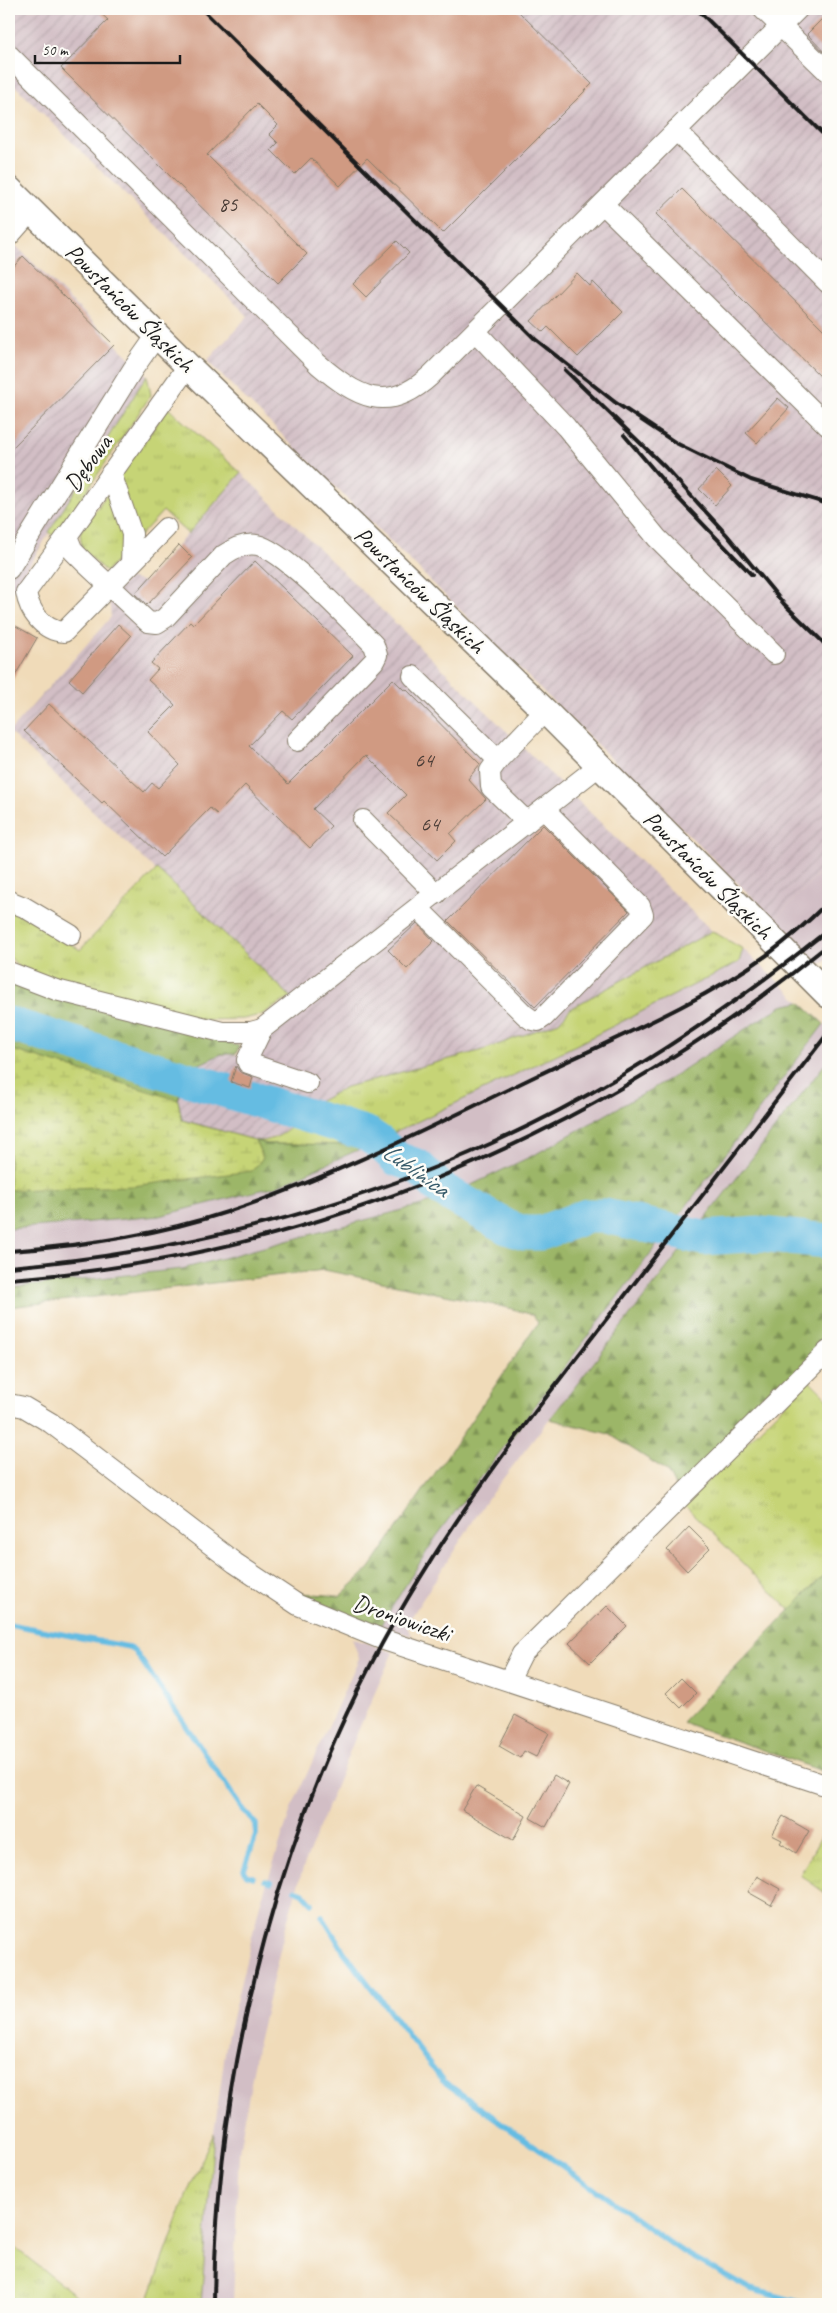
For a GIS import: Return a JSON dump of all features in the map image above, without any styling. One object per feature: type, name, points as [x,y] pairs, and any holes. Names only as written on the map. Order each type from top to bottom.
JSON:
[{"type":"main road","name":"Powstańców Śląskich","points":[[9,189],[188,366],[600,765],[828,995]]},
{"type":"street","points":[[763,9],[828,72]]},
{"type":"street","points":[[9,55],[318,364],[354,391],[372,397],[387,398],[399,397],[415,390],[476,332],[798,9]]},
{"type":"street","points":[[676,130],[828,283]]},
{"type":"street","points":[[603,204],[828,426]]},
{"type":"street","points":[[9,236],[31,211]]},
{"type":"street","points":[[476,332],[566,428],[657,538],[774,654]]},
{"type":"street","points":[[9,569],[129,376],[157,335]]},
{"type":"street","name":"Dębowa","points":[[108,586],[64,632],[56,631],[39,620],[28,605],[26,592],[188,366]]},
{"type":"street","points":[[111,473],[132,534],[131,563]]},
{"type":"street","points":[[108,586],[166,528]]},
{"type":"street","points":[[67,536],[73,551],[148,622],[157,623],[165,618],[224,554],[233,549],[255,544],[266,547],[288,562],[377,649],[374,661],[297,742]]},
{"type":"street","points":[[413,676],[498,760]]},
{"type":"street","points":[[527,822],[491,788],[490,771],[498,760],[545,711]]},
{"type":"street","points":[[9,972],[56,990],[222,1032],[251,1032],[262,1029],[600,765]]},
{"type":"street","points":[[418,908],[525,1015],[532,1020],[538,1021],[544,1017],[643,914],[640,906],[544,809]]},
{"type":"street","points":[[364,820],[436,894]]},
{"type":"street","points":[[9,900],[24,906],[72,935]]},
{"type":"street","points":[[262,1029],[247,1060],[248,1063],[308,1083]]},
{"type":"street","points":[[509,1680],[522,1654],[828,1350]]},
{"type":"street","name":"Droniowiczki","points":[[9,1404],[24,1408],[51,1423],[234,1563],[298,1605],[384,1640],[828,1786]]},
{"type":"shaded area","points":[[9,9],[828,9],[828,863],[775,920],[207,361],[248,316],[9,80]]},
{"type":"shaded area","points":[[9,239],[147,375],[9,598]]},
{"type":"shaded area","points":[[241,473],[712,931],[571,1008],[559,1022],[302,1118],[282,1134],[260,1142],[182,1120],[178,1100],[189,1069],[221,1054],[242,1055],[263,1044],[274,1030],[302,1008],[9,732],[111,617],[109,599],[128,578],[145,582]]},
{"type":"shaded area","points":[[828,863],[828,958],[819,965],[775,920]]},
{"type":"shaded area","points":[[743,949],[800,1002],[782,1006],[671,1078],[536,1154],[440,1200],[182,1269],[9,1288],[9,1229],[159,1216],[277,1186],[369,1145],[576,1045],[739,962]]},
{"type":"shaded area","points":[[824,1024],[828,1028],[828,1060],[488,1498],[406,1625],[412,1636],[380,1626],[436,1537]]},
{"type":"shaded area","points":[[352,1638],[393,1652],[358,1731],[304,1865],[284,1933],[258,2042],[239,2152],[233,2304],[201,2304],[214,2133],[227,2038],[260,1904],[292,1807],[359,1658]]},
{"type":"green space","points":[[147,375],[151,395],[55,538],[49,532]]},
{"type":"green space","points":[[168,408],[241,473],[188,534],[163,511],[106,572],[82,549],[80,532]]},
{"type":"green space","points":[[157,869],[291,997],[261,1015],[243,1019],[203,1020],[50,983],[20,968],[9,956],[9,907],[19,909],[80,950]]},
{"type":"green space","points":[[712,931],[743,949],[739,962],[576,1045],[369,1145],[267,1144],[255,1140],[270,1140],[277,1137],[297,1121],[305,1109],[346,1087],[483,1050],[559,1022],[571,1008]]},
{"type":"green space","points":[[9,981],[239,1046],[236,1054],[221,1054],[189,1069],[178,1100],[182,1120],[267,1144],[369,1145],[277,1186],[159,1216],[9,1229]]},
{"type":"green space","points":[[800,1002],[824,1024],[436,1537],[380,1626],[349,1616],[300,1593],[340,1596],[370,1568],[538,1323],[533,1315],[509,1308],[324,1270],[9,1307],[9,1288],[182,1269],[440,1200],[536,1154],[671,1078],[782,1006]]},
{"type":"green space","points":[[9,1049],[178,1100],[182,1120],[255,1140],[263,1158],[252,1171],[133,1186],[9,1190]]},
{"type":"green space","points":[[828,1060],[828,1345],[677,1490],[667,1471],[609,1434],[550,1419]]},
{"type":"green space","points":[[809,1380],[828,1399],[828,1571],[790,1610],[684,1505]]},
{"type":"green space","points":[[828,1571],[828,1773],[682,1722]]},
{"type":"green space","points":[[828,1824],[828,1895],[800,1875]]},
{"type":"green space","points":[[214,2133],[201,2304],[147,2304],[187,2194]]},
{"type":"green space","points":[[9,2243],[87,2304],[9,2304]]},
{"type":"building","points":[[96,9],[516,9],[592,84],[443,233],[367,158],[340,186],[311,158],[295,174],[271,150],[278,143],[269,134],[278,125],[257,104],[207,155],[307,254],[278,283],[61,68],[108,20]]},
{"type":"building","points":[[828,13],[828,56],[807,34]]},
{"type":"building","points":[[682,189],[828,334],[828,384],[656,214]]},
{"type":"building","points":[[397,241],[409,253],[366,297],[353,284]]},
{"type":"building","points":[[23,256],[114,345],[9,451],[9,272]]},
{"type":"building","points":[[577,273],[590,286],[593,282],[623,312],[578,357],[548,327],[543,332],[531,321]]},
{"type":"building","points":[[778,398],[789,408],[757,443],[746,433]]},
{"type":"building","points":[[716,470],[732,486],[715,505],[699,489]]},
{"type":"building","points":[[179,545],[192,558],[147,605],[135,594]]},
{"type":"building","points":[[255,561],[353,656],[292,719],[283,711],[249,746],[288,784],[393,679],[404,690],[406,689],[480,764],[468,779],[486,799],[450,834],[456,841],[437,860],[388,813],[406,795],[366,755],[313,809],[331,826],[310,848],[245,785],[217,814],[210,808],[162,857],[104,801],[102,803],[24,731],[49,704],[144,792],[152,783],[158,788],[180,765],[148,732],[175,705],[148,680],[158,669],[151,663],[190,622],[193,625]]},
{"type":"building","points":[[9,622],[37,638],[9,686]]},
{"type":"building","points":[[118,624],[131,636],[82,692],[69,680]]},
{"type":"building","points":[[543,825],[629,911],[535,1007],[448,921]]},
{"type":"building","points":[[417,923],[434,941],[407,969],[388,950]]},
{"type":"building","points":[[236,1066],[240,1072],[253,1077],[250,1088],[231,1082]]},
{"type":"building","points":[[689,1527],[710,1548],[687,1571],[667,1550]]},
{"type":"building","points":[[607,1606],[627,1626],[590,1663],[569,1643]]},
{"type":"building","points":[[681,1678],[696,1693],[681,1708],[666,1693]]},
{"type":"building","points":[[515,1715],[549,1733],[536,1757],[524,1751],[520,1758],[499,1746]]},
{"type":"building","points":[[554,1775],[569,1784],[546,1827],[530,1818]]},
{"type":"building","points":[[476,1786],[526,1816],[513,1840],[462,1810]]},
{"type":"building","points":[[783,1816],[809,1831],[796,1853],[780,1843],[782,1840],[772,1835]]},
{"type":"building","points":[[757,1876],[780,1889],[771,1905],[748,1892]]},
{"type":"waterway","name":"Lublinica","points":[[9,1024],[367,1134],[397,1159],[417,1166],[441,1189],[507,1227],[524,1233],[541,1233],[587,1216],[605,1216],[703,1238],[761,1234],[828,1241]]},
{"type":"waterway","points":[[9,1624],[129,1647],[135,1651],[243,1810],[256,1824],[256,1835],[244,1870],[247,1875],[253,1877]]},
{"type":"waterway","points":[[265,1880],[271,1882]]},
{"type":"waterway","points":[[295,1890],[303,1893],[312,1903]]},
{"type":"waterway","points":[[322,1916],[344,1952],[443,2081],[680,2250],[750,2289],[807,2304]]},
{"type":"railway","points":[[202,9],[535,339],[616,403],[676,443],[751,480],[828,504]]},
{"type":"railway","points":[[697,9],[828,139]]},
{"type":"railway","points":[[565,370],[665,467],[727,535],[784,604],[828,647]]},
{"type":"railway","points":[[624,435],[677,497],[752,575]]},
{"type":"railway","points":[[9,1251],[92,1243],[174,1227],[227,1212],[307,1183],[423,1131],[655,1020],[713,990],[775,949],[799,930],[828,902]]},
{"type":"railway","points":[[9,1267],[88,1258],[168,1245],[246,1228],[324,1207],[400,1181],[474,1151],[547,1117],[645,1061],[725,1008],[828,930]]},
{"type":"railway","points":[[9,1279],[121,1266],[231,1245],[339,1214],[444,1175],[546,1129],[644,1074],[738,1013],[828,945]]},
{"type":"railway","points":[[214,2304],[218,2212],[228,2121],[243,2029],[265,1938],[292,1849],[325,1762],[364,1678],[408,1598],[482,1484],[564,1374],[828,1033]]}]
